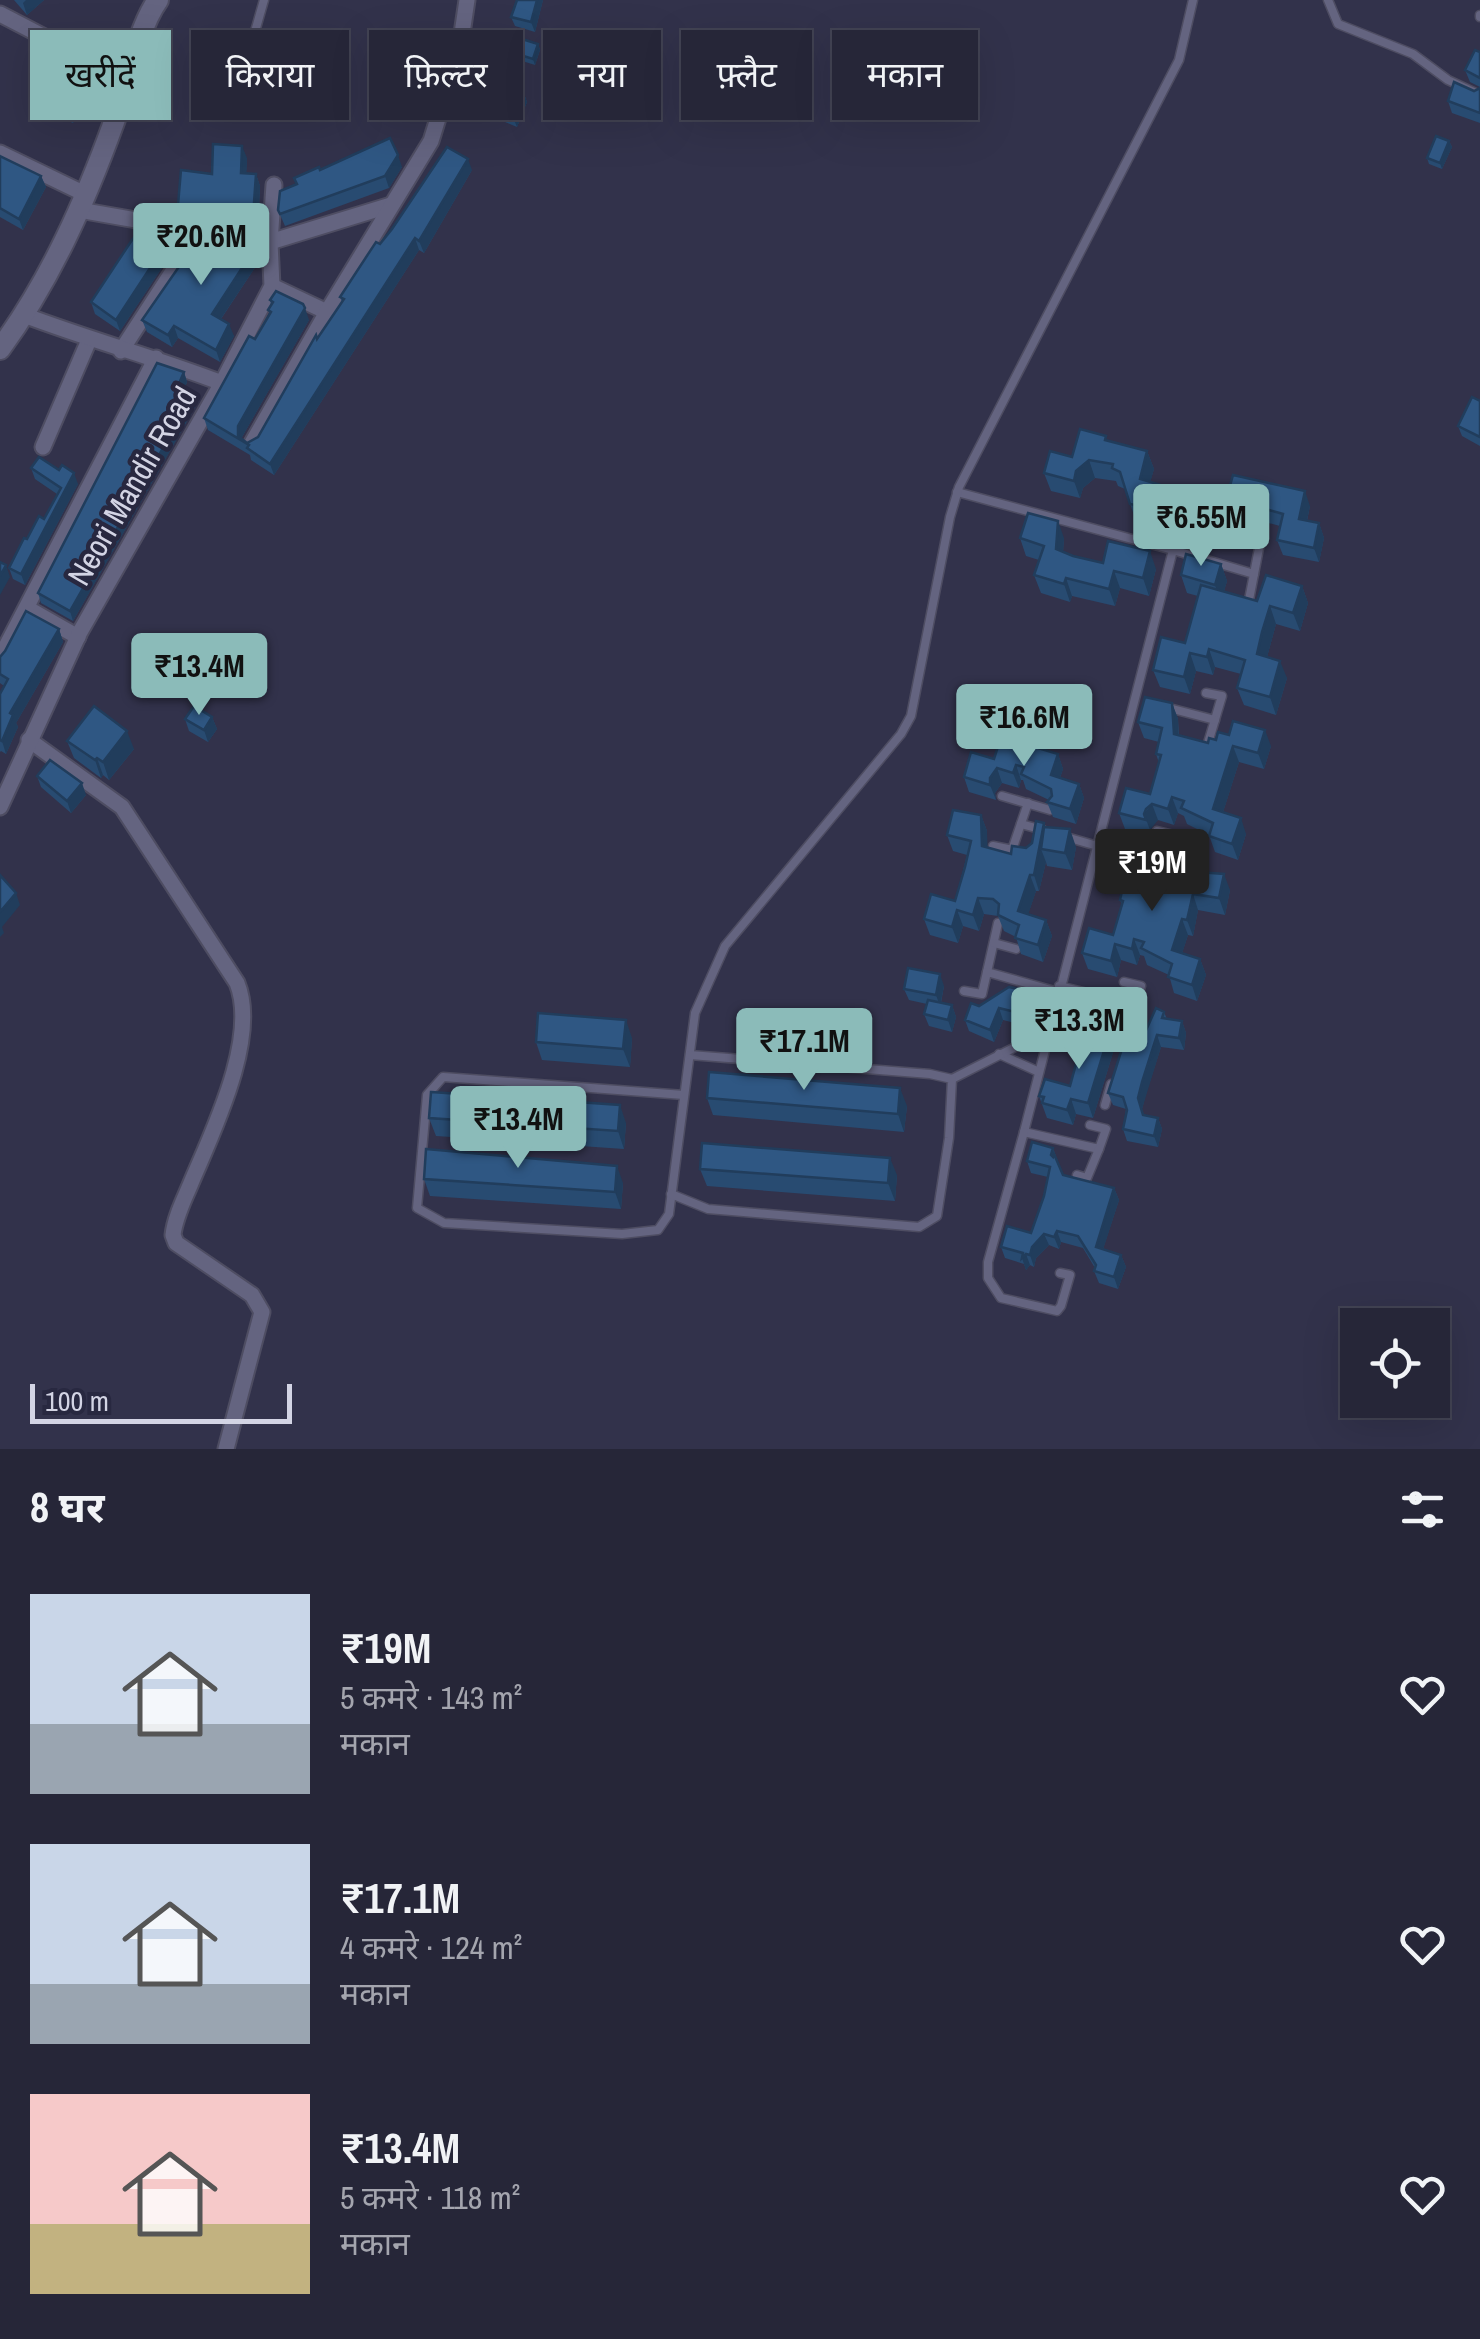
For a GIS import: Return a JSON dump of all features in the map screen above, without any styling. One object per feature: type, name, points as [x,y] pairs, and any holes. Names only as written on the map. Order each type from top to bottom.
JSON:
[{"type":"street","points":[[252,443],[326,312],[431,141],[460,47],[467,0]]},
{"type":"street","points":[[142,30],[149,4]]},
{"type":"street","points":[[0,14],[31,30]]},
{"type":"street","points":[[0,349],[24,315],[83,202],[114,120]]},
{"type":"street","points":[[0,153],[83,202],[270,242],[390,205]]},
{"type":"street","points":[[222,383],[272,286],[274,185]]},
{"type":"street","points":[[122,351],[200,230]]},
{"type":"street","points":[[272,286],[326,312]]},
{"type":"street","name":"Neori Mandir Road","points":[[0,807],[78,637],[222,383],[24,315]]},
{"type":"street","points":[[43,447],[89,340]]},
{"type":"street","points":[[0,658],[156,358]]},
{"type":"street","points":[[27,608],[78,637]]},
{"type":"street","points":[[29,740],[102,790],[132,818],[244,999],[242,1034],[225,1103],[172,1235],[176,1243],[252,1295],[262,1312],[226,1449]]},
{"type":"street","points":[[0,759],[18,768]]},
{"type":"lane","points":[[255,30],[264,0]]},
{"type":"lane","points":[[684,1095],[443,1077],[427,1095],[417,1208],[444,1224],[622,1234],[658,1230],[669,1214],[695,1013],[725,946],[901,734],[910,716],[958,492],[1180,60],[1193,0]]},
{"type":"lane","points":[[1328,0],[1338,24],[1413,54],[1448,80],[1480,94]]},
{"type":"lane","points":[[958,492],[1254,574]]},
{"type":"lane","points":[[1060,1273],[1070,1275],[1062,1306],[1056,1311],[1002,1298],[988,1278],[988,1262],[1184,514]]},
{"type":"lane","points":[[1232,597],[1248,605],[1260,543],[1248,539]]},
{"type":"lane","points":[[1197,745],[1207,748],[1222,696],[1206,692]]},
{"type":"lane","points":[[1137,700],[1215,720]]},
{"type":"lane","points":[[1002,796],[1050,810]]},
{"type":"lane","points":[[993,846],[1017,851],[1028,803]]},
{"type":"lane","points":[[1022,824],[1173,866]]},
{"type":"lane","points":[[1157,831],[1203,842]]},
{"type":"lane","points":[[1154,888],[1167,890],[1180,837]]},
{"type":"lane","points":[[964,991],[982,994],[998,923]]},
{"type":"lane","points":[[994,943],[1016,950]]},
{"type":"lane","points":[[987,972],[1136,1005]]},
{"type":"lane","points":[[1120,1055],[1141,986],[1124,982]]},
{"type":"lane","points":[[690,1055],[952,1079],[1048,1030]]},
{"type":"lane","points":[[999,1054],[1038,1072]]},
{"type":"lane","points":[[1105,1105],[1115,1072]]},
{"type":"lane","points":[[671,1194],[708,1209],[920,1227],[937,1216],[949,1138],[952,1079]]},
{"type":"lane","points":[[1077,1175],[1087,1178],[1106,1129],[1090,1125]]},
{"type":"lane","points":[[1024,1132],[1099,1149]]},
{"type":"building","points":[[517,0],[537,0],[531,22],[511,17]]},
{"type":"building","points":[[523,39],[538,44],[533,59],[523,56]]},
{"type":"building","points":[[1475,50],[1480,52],[1480,78],[1465,70]]},
{"type":"building","points":[[1454,82],[1474,91],[1480,88],[1480,113],[1448,101]]},
{"type":"building","points":[[1436,136],[1449,141],[1440,163],[1427,158]]},
{"type":"building","points":[[390,138],[398,155],[385,176],[280,214],[280,191],[297,184],[294,178]]},
{"type":"building","points":[[213,144],[242,146],[241,173],[256,174],[253,217],[178,205],[181,170],[212,174]]},
{"type":"building","points":[[447,147],[468,159],[419,241],[415,238],[270,464],[247,448],[249,445],[204,418],[249,336],[255,339],[271,312],[270,300],[276,291],[305,308],[238,426],[238,436],[247,443],[258,437],[316,335],[317,339],[344,299],[340,297]]},
{"type":"building","points":[[0,156],[41,176],[19,219],[0,208]]},
{"type":"building","points":[[147,222],[171,236],[116,320],[91,302]]},
{"type":"building","points":[[203,232],[255,240],[255,248],[212,314],[229,324],[216,350],[174,326],[168,335],[142,320]]},
{"type":"building","points":[[157,363],[184,372],[177,388],[192,397],[70,611],[38,593]]},
{"type":"building","points":[[1472,397],[1480,401],[1480,437],[1458,426]]},
{"type":"building","points":[[1080,429],[1147,451],[1140,479],[1161,485],[1154,509],[1130,504],[1120,472],[1112,468],[1113,464],[1089,460],[1076,471],[1074,481],[1044,473],[1050,451],[1072,457]]},
{"type":"building","points":[[39,457],[59,470],[62,465],[74,473],[21,574],[9,568],[24,538],[27,539],[39,516],[44,519],[61,488],[31,468]]},
{"type":"building","points":[[1233,475],[1305,491],[1299,519],[1319,523],[1314,548],[1277,540],[1283,514],[1241,502],[1238,514],[1223,510],[1220,523],[1195,516],[1202,493],[1226,500]]},
{"type":"building","points":[[1028,513],[1058,521],[1056,549],[1073,556],[1103,563],[1108,541],[1150,551],[1143,578],[1114,571],[1109,589],[1066,578],[1064,584],[1034,575],[1044,546],[1020,538]]},
{"type":"building","points":[[1186,554],[1221,564],[1215,585],[1181,575]]},
{"type":"building","points":[[1266,575],[1302,586],[1293,613],[1270,606],[1262,632],[1257,654],[1280,661],[1270,697],[1237,688],[1245,660],[1209,649],[1207,657],[1190,653],[1184,677],[1153,670],[1161,637],[1185,643],[1201,585],[1257,601]]},
{"type":"building","points":[[26,611],[59,629],[10,713],[13,715],[2,741],[0,694],[8,679],[0,674],[0,657]]},
{"type":"building","points":[[1145,697],[1172,703],[1174,734],[1208,743],[1209,738],[1216,740],[1218,732],[1229,735],[1233,721],[1265,730],[1258,753],[1233,746],[1213,809],[1241,818],[1232,844],[1209,836],[1213,823],[1181,808],[1184,801],[1172,797],[1168,809],[1152,804],[1146,809],[1146,820],[1119,813],[1126,788],[1150,794],[1161,755],[1156,754],[1162,728],[1138,722]]},
{"type":"building","points":[[94,706],[127,731],[103,762],[67,741]]},
{"type":"building","points":[[194,706],[212,717],[204,730],[185,719]]},
{"type":"building","points":[[1001,737],[1058,754],[1051,775],[1079,784],[1070,809],[1047,802],[1052,796],[1051,789],[1021,774],[1024,767],[1016,765],[1013,773],[997,768],[990,785],[964,777],[971,752],[994,759]]},
{"type":"building","points":[[50,760],[82,783],[67,801],[37,776]]},
{"type":"building","points":[[953,810],[981,815],[982,846],[1011,854],[1012,846],[1026,848],[1032,843],[1036,821],[1044,823],[1034,875],[1030,875],[1018,911],[1046,920],[1038,945],[1015,938],[1019,925],[998,915],[999,904],[993,899],[978,898],[973,915],[957,910],[952,927],[924,919],[931,894],[955,901],[965,867],[971,841],[947,835]]},
{"type":"building","points":[[1044,827],[1070,829],[1065,853],[1041,849]]},
{"type":"building","points":[[1109,843],[1137,849],[1138,879],[1151,883],[1150,888],[1179,892],[1169,890],[1170,885],[1183,884],[1193,860],[1199,862],[1195,883],[1198,872],[1224,874],[1219,898],[1193,894],[1187,920],[1182,919],[1172,950],[1200,959],[1192,985],[1168,977],[1172,964],[1141,948],[1144,942],[1134,939],[1132,949],[1115,944],[1111,961],[1082,953],[1089,928],[1113,935],[1123,901],[1120,900],[1126,874],[1103,868]]},
{"type":"building","points":[[0,875],[16,893],[0,912]]},
{"type":"building","points":[[908,968],[940,974],[936,995],[904,989]]},
{"type":"building","points":[[1009,987],[1027,991],[1023,1014],[999,1008],[990,1030],[965,1020],[971,1003],[979,1006]]},
{"type":"building","points":[[1069,994],[1097,1001],[1091,1023],[1064,1016]]},
{"type":"building","points":[[928,1000],[952,1005],[948,1020],[924,1014]]},
{"type":"building","points":[[1156,1008],[1164,1012],[1162,1018],[1182,1021],[1179,1038],[1157,1035],[1138,1098],[1143,1115],[1158,1118],[1154,1136],[1123,1129],[1127,1110],[1123,1097],[1108,1093],[1125,1039],[1130,1033],[1143,1037]]},
{"type":"building","points":[[538,1013],[626,1020],[623,1049],[536,1042]]},
{"type":"building","points":[[1087,1024],[1110,1031],[1088,1103],[1071,1099],[1067,1110],[1042,1103],[1044,1097],[1039,1096],[1045,1079],[1070,1086]]},
{"type":"building","points":[[709,1072],[900,1088],[898,1114],[707,1098]]},
{"type":"building","points":[[431,1092],[620,1105],[618,1131],[429,1118]]},
{"type":"building","points":[[1032,1142],[1053,1148],[1051,1155],[1054,1154],[1063,1175],[1114,1188],[1096,1247],[1121,1255],[1114,1277],[1094,1271],[1096,1265],[1078,1236],[1057,1231],[1054,1237],[1044,1234],[1030,1255],[1022,1258],[1023,1253],[1001,1247],[1007,1226],[1031,1233],[1044,1196],[1050,1167],[1027,1161]]},
{"type":"building","points":[[702,1143],[890,1158],[888,1183],[700,1169]]},
{"type":"building","points":[[426,1149],[617,1166],[615,1192],[424,1179]]}]
